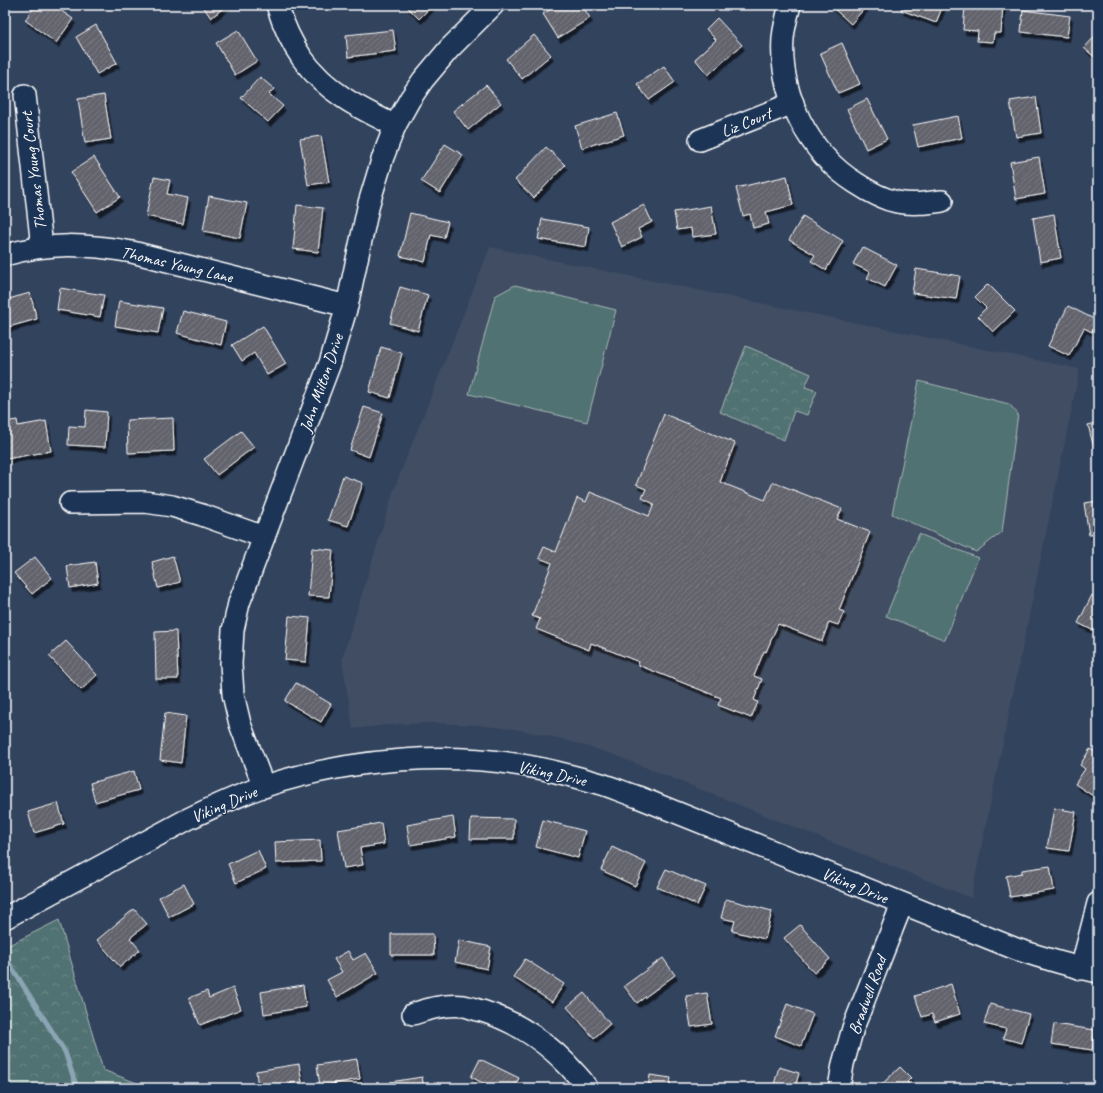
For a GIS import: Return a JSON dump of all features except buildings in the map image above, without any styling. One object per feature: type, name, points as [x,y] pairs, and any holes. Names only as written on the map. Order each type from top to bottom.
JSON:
[{"type":"street","points":[[277,5],[283,23],[294,46],[302,59],[318,77],[344,98],[395,126]]},
{"type":"street","name":"John Milton Drive","points":[[264,787],[240,724],[233,694],[231,664],[233,630],[239,603],[330,363],[347,306],[369,203],[383,157],[395,126],[410,99],[423,80],[449,49],[493,5]]},
{"type":"street","points":[[790,5],[783,38],[783,55],[787,82],[792,103],[800,121],[814,143],[830,163],[847,178],[869,192],[885,199],[897,202],[921,204],[942,201]]},
{"type":"street","name":"Thomas Young Court","points":[[25,95],[42,247]]},
{"type":"street","name":"Liz Court","points":[[700,140],[792,103]]},
{"type":"street","name":"Thomas Young Lane","points":[[5,255],[20,250],[71,245],[107,248],[132,252],[347,306]]},
{"type":"street","points":[[70,503],[145,502],[172,506],[264,537]]},
{"type":"street","name":"Viking Drive","points":[[5,918],[216,805],[285,780],[364,763],[427,759],[494,762],[542,769],[598,783],[638,797],[1016,949],[1090,970]]},
{"type":"street","points":[[1090,970],[1098,903]]},
{"type":"street","name":"Bradwell Road","points":[[839,1088],[853,1028],[902,904]]},
{"type":"street","points":[[413,1014],[426,1009],[445,1005],[465,1006],[492,1014],[518,1026],[543,1042],[566,1062],[587,1088]]},
{"type":"shaded area","points":[[490,247],[1080,369],[971,898],[612,754],[558,738],[514,729],[476,725],[432,723],[387,725],[353,729],[342,659],[394,489]]},
{"type":"green space","points":[[515,285],[616,310],[587,422],[469,394],[495,296]]},
{"type":"green space","points":[[746,346],[811,374],[805,387],[817,391],[807,415],[794,411],[784,440],[720,412]]},
{"type":"green space","points":[[919,381],[1009,404],[1018,414],[1002,532],[976,552],[892,514]]},
{"type":"green space","points":[[919,534],[978,558],[945,640],[886,616]]},
{"type":"green space","points":[[59,920],[103,1070],[150,1088],[11,1088],[5,1051],[5,947]]},
{"type":"waterway","points":[[9,963],[65,1052],[77,1088]]}]
